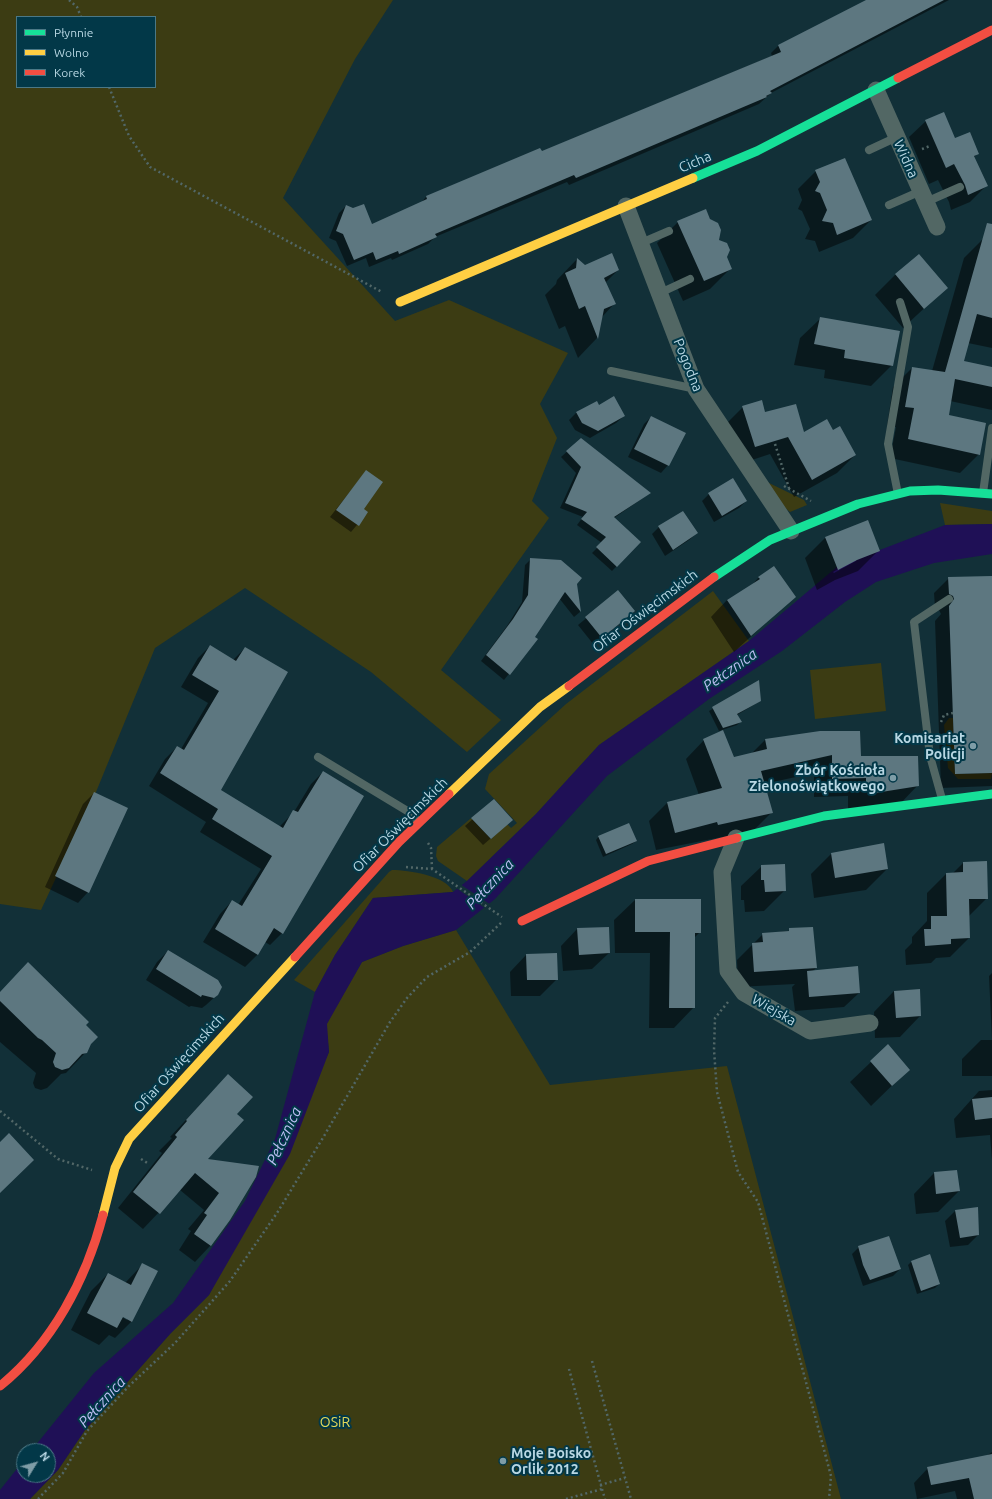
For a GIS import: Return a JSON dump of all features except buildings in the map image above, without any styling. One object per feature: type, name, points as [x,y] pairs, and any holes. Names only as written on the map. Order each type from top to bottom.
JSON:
[{"type":"street","name":"Cicha","points":[[400,302],[757,151],[992,30]]},
{"type":"street","name":"Widna","points":[[876,90],[937,228]]},
{"type":"street","name":"Pogodna","points":[[626,206],[696,389],[790,531]]},
{"type":"street","name":"Ofiar Oświęcimskich","points":[[0,1386],[15,1375],[49,1337],[78,1281],[101,1223],[112,1176],[129,1139],[356,888],[420,822],[540,707],[708,581],[770,540],[858,504],[910,491],[938,490],[987,494]]},
{"type":"street","points":[[522,921],[648,861],[824,816],[992,794]]},
{"type":"street","name":"Wiejska","points":[[736,838],[722,872],[728,971],[740,988],[744,993],[810,1031],[870,1023]]},
{"type":"lane","points":[[869,150],[897,137]]},
{"type":"lane","points":[[889,205],[960,187]]},
{"type":"lane","points":[[641,243],[669,231]]},
{"type":"lane","points":[[660,293],[690,279]]},
{"type":"lane","points":[[898,494],[888,444],[908,327],[900,302]]},
{"type":"lane","points":[[610,371],[696,389]]},
{"type":"lane","points":[[987,494],[992,428]]},
{"type":"lane","points":[[942,800],[930,756],[914,622],[949,599]]},
{"type":"lane","points":[[318,757],[409,812],[420,822]]},
{"type":"path","points":[[69,0],[77,7],[81,16]]},
{"type":"path","points":[[109,88],[129,136],[150,167],[400,302]]},
{"type":"path","points":[[776,444],[790,488]]},
{"type":"path","points":[[782,485],[790,488],[816,505]]},
{"type":"path","points":[[399,867],[432,869],[501,916]]},
{"type":"path","points":[[38,1499],[63,1473],[87,1431],[130,1385],[175,1343],[230,1281],[277,1213],[324,1136],[390,1022],[407,998],[427,977],[470,952],[506,918]]},
{"type":"path","points":[[740,988],[715,1018],[714,1050],[717,1092],[738,1172],[758,1202],[831,1476],[829,1499]]},
{"type":"path","points":[[0,1111],[58,1159],[112,1176]]},
{"type":"path","points":[[592,1361],[631,1499]]},
{"type":"path","points":[[569,1369],[605,1499]]},
{"type":"path","points":[[600,1485],[625,1478]]},
{"type":"path","points":[[566,1499],[602,1489]]},
{"type":"green space","points":[[0,0],[393,0],[355,59],[283,198],[395,321],[449,300],[568,353],[540,404],[557,438],[532,501],[549,518],[441,670],[501,720],[467,752],[371,672],[245,588],[155,648],[96,792],[41,910],[0,904]]},
{"type":"green space","points":[[767,482],[804,500],[807,505],[790,512],[782,505]]},
{"type":"green space","points":[[940,503],[992,511],[992,524],[945,525]]},
{"type":"green space","points":[[713,591],[749,641],[599,745],[536,814],[467,881],[438,861],[436,856],[437,847],[471,818],[491,839],[507,824],[511,828],[517,823],[485,789],[489,774],[566,704]]},
{"type":"green space","points":[[881,663],[886,711],[815,719],[810,670]]},
{"type":"green space","points":[[949,718],[953,718],[955,774],[992,773],[991,779],[958,779],[948,768],[944,725]]},
{"type":"green space","points":[[392,870],[408,871],[436,878],[449,886],[453,892],[373,898],[335,955],[315,992],[294,980],[389,872]]},
{"type":"green space","name":"OSiR","points":[[456,930],[550,1085],[727,1066],[841,1499],[30,1499],[45,1483],[56,1483],[56,1472],[85,1430],[170,1334],[209,1295],[329,1052],[326,1024],[362,962],[403,946]]},
{"type":"water","name":"Pełcznica","points":[[992,524],[992,554],[934,563],[876,582],[845,602],[782,651],[709,699],[607,776],[495,899],[456,930],[403,946],[362,962],[327,1024],[329,1052],[290,1154],[209,1295],[170,1334],[85,1430],[56,1472],[56,1443],[37,1443],[94,1373],[173,1303],[245,1201],[275,1139],[315,992],[335,955],[373,898],[453,892],[467,881],[536,814],[599,745],[749,641],[838,566],[945,525]]},
{"type":"water","points":[[16,1470],[16,1483],[45,1483],[30,1499],[0,1499],[0,1490]]},
{"type":"pier","points":[[460,884],[491,905],[486,909],[456,888]]},
{"type":"traffic: fast","points":[[693,178],[757,151],[898,78]]},
{"type":"traffic: fast","points":[[714,577],[770,540],[858,504],[910,491],[938,490],[992,494]]},
{"type":"traffic: fast","points":[[737,838],[824,816],[992,794]]},
{"type":"traffic: slow","points":[[400,302],[693,178]]},
{"type":"traffic: slow","points":[[449,794],[540,707],[569,686]]},
{"type":"traffic: slow","points":[[103,1215],[115,1168],[129,1139],[295,957]]},
{"type":"traffic: jam","points":[[898,78],[992,30]]},
{"type":"traffic: jam","points":[[569,686],[714,577]]},
{"type":"traffic: jam","points":[[295,957],[399,842],[449,794]]},
{"type":"traffic: jam","points":[[522,921],[648,861],[737,838]]},
{"type":"traffic: jam","points":[[0,1386],[36,1351],[65,1309],[77,1287],[87,1263],[103,1215]]},
{"type":"place","name":"Komisariat Policji","points":[[973,746]]},
{"type":"place","name":"Zbór Kościoła Zielonoświątkowego","points":[[893,778]]},
{"type":"place","name":"Moje Boisko Orlik 2012","points":[[503,1461]]}]
